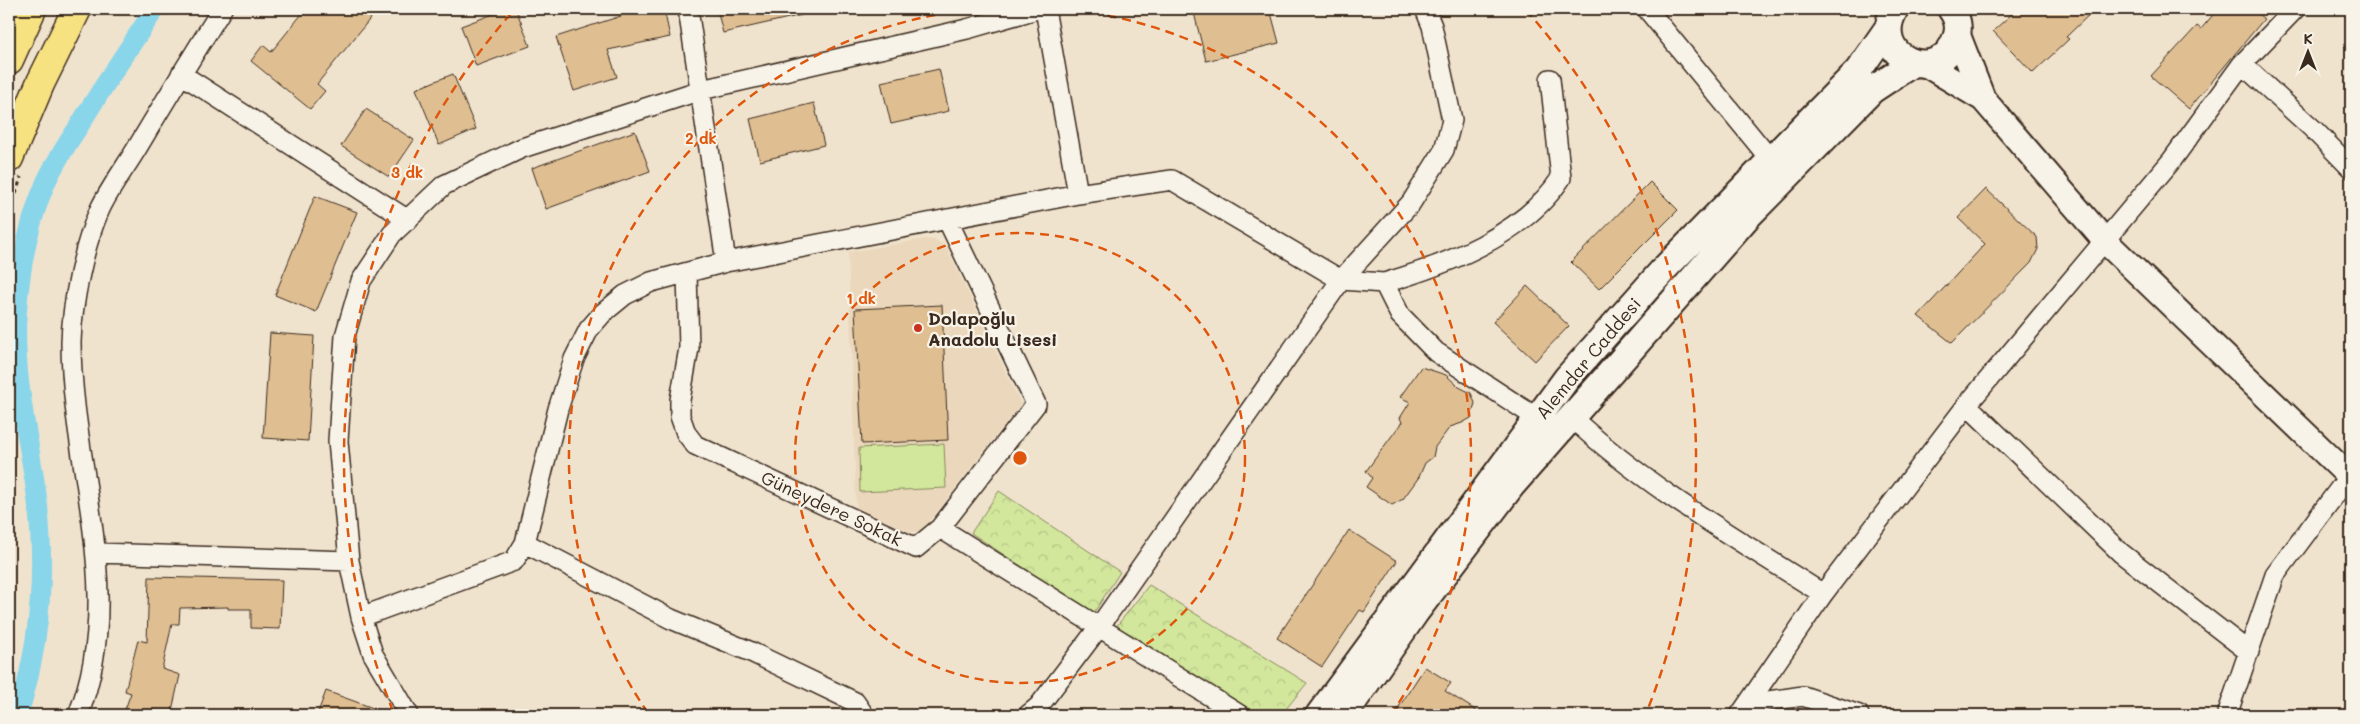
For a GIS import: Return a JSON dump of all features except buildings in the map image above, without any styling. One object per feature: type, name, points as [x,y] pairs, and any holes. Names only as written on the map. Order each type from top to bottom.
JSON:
[{"type":"main road","points":[[9,60],[32,9]]},
{"type":"main road","points":[[9,158],[24,120],[78,9]]},
{"type":"main road","points":[[1889,16],[1889,40],[1895,50],[1903,58],[1919,63]]},
{"type":"main road","name":"Alemdar Caddesi","points":[[1319,715],[1567,378],[1665,268],[1858,71],[1889,16]]},
{"type":"main road","name":"Alemdar Caddesi","points":[[1344,715],[1415,613],[1512,485],[1747,217],[1872,90],[1919,63],[1936,61],[1946,55],[1953,46],[1959,19]]},
{"type":"street","points":[[78,715],[88,692],[99,618],[97,553],[76,412],[71,341],[80,270],[100,210],[222,9]]},
{"type":"street","points":[[688,9],[726,262]]},
{"type":"street","points":[[409,715],[373,654],[360,617],[349,561],[338,441],[345,336],[361,282],[392,234],[444,185],[522,148],[701,90],[967,28],[1037,9]]},
{"type":"street","points":[[1045,9],[1078,194]]},
{"type":"street","points":[[1028,715],[1040,706],[1099,627],[1341,280],[1411,203],[1444,150],[1452,120],[1432,26],[1425,9]]},
{"type":"street","points":[[1647,9],[1770,159]]},
{"type":"street","points":[[1744,709],[1822,594],[1967,405],[2172,160],[2242,64],[2296,9]]},
{"type":"street","points":[[1959,19],[1983,99]]},
{"type":"street","points":[[1919,63],[1983,99],[2105,241],[2350,477],[2275,575],[2227,715]]},
{"type":"street","points":[[2242,64],[2313,129],[2351,168]]},
{"type":"street","points":[[181,74],[408,220]]},
{"type":"street","points":[[360,617],[514,561],[525,543],[558,409],[574,359],[589,329],[603,313],[625,295],[651,282],[726,262],[1078,194],[1172,180],[1341,280],[1384,283],[1425,271],[1507,232],[1551,193],[1561,178],[1550,80]]},
{"type":"street","points":[[947,219],[1036,404],[940,528],[1240,715]]},
{"type":"street","name":"Güneydere Sokak","points":[[687,273],[689,348],[680,400],[680,416],[686,433],[695,445],[916,548],[940,528]]},
{"type":"street","points":[[1384,283],[1400,315],[1436,352],[1537,418]]},
{"type":"street","points":[[1967,405],[2121,553],[2249,652]]},
{"type":"street","points":[[1571,418],[1604,448],[1653,483],[1822,594]]},
{"type":"street","points":[[525,543],[670,619],[749,651],[855,702],[864,715]]},
{"type":"street","points":[[97,553],[349,561]]},
{"type":"street","points":[[1744,709],[1803,696],[1859,715]]},
{"type":"shaded area","name":"Dolapoğlu Anadolu Lisesi","points":[[924,239],[936,240],[947,248],[1021,404],[922,531],[910,532],[856,508],[848,252]]},
{"type":"green space","points":[[944,444],[946,488],[860,492],[859,448]]},
{"type":"green space","points":[[999,491],[1120,572],[1093,614],[971,533]]},
{"type":"green space","points":[[1149,585],[1307,683],[1281,715],[1255,715],[1116,627]]},
{"type":"waterway","points":[[18,715],[32,662],[41,580],[40,525],[22,405],[17,357],[17,310],[23,261],[40,197],[53,167],[155,9]]},
{"type":"place","name":"Dolapoğlu Anadolu Lisesi","points":[[918,328]]}]
